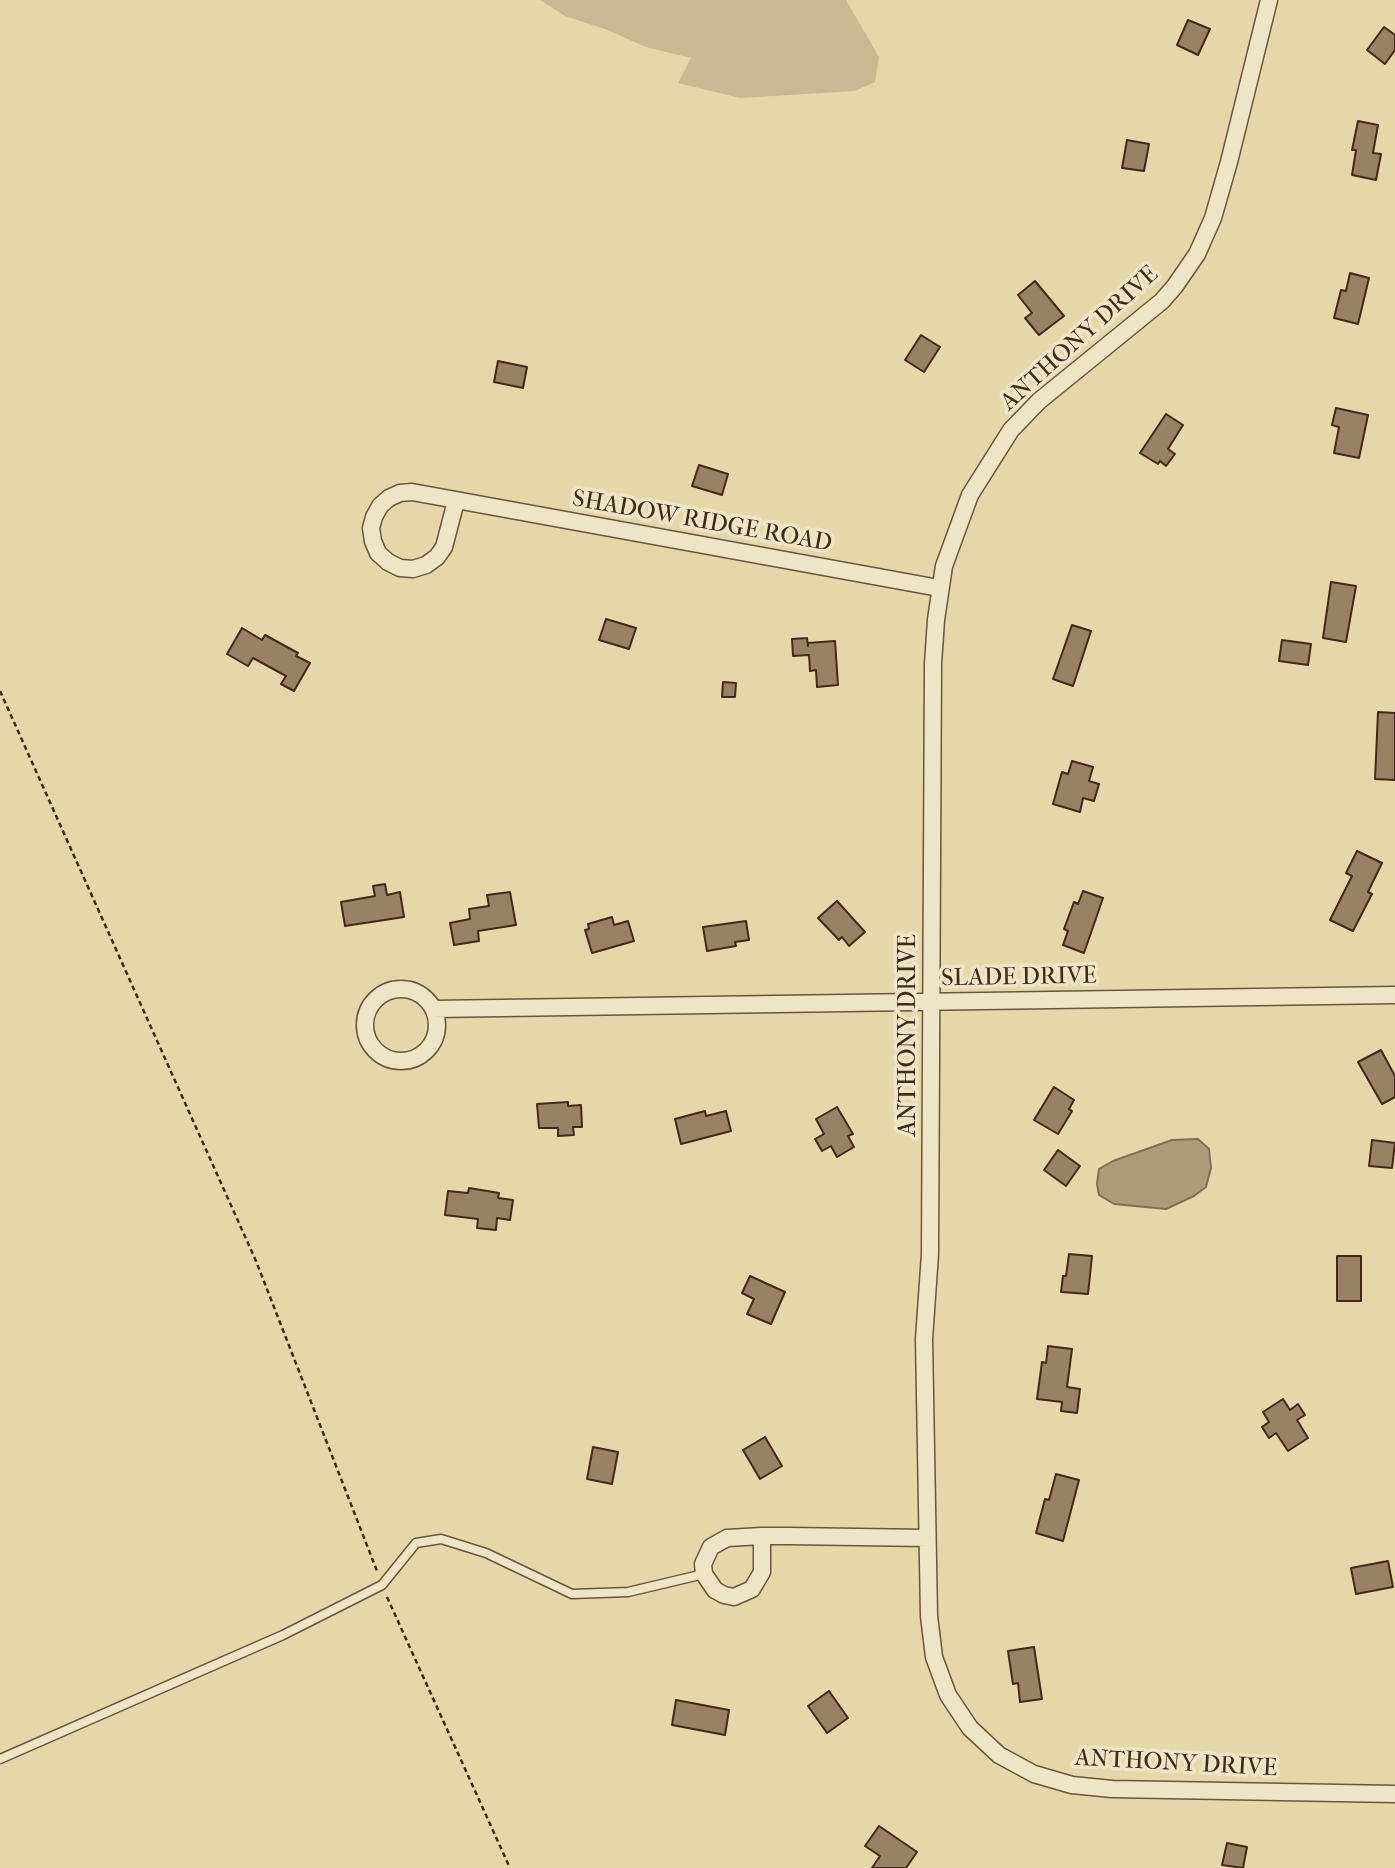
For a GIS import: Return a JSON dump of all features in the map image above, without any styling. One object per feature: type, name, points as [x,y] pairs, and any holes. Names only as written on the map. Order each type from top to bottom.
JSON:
[{"type":"street","name":"ANTHONY DRIVE","points":[[1269,0],[1226,173],[1213,218],[1197,254],[1175,286],[1154,307],[1039,401],[1011,430],[970,495],[955,530],[939,588],[933,664],[930,1254],[924,1339],[930,1632],[934,1657],[948,1695],[970,1728],[999,1755],[1034,1774],[1072,1785],[1112,1789],[1395,1794]]},
{"type":"street","name":"SHADOW RIDGE ROAD","points":[[456,501],[444,547],[437,557],[426,565],[413,569],[400,568],[379,553],[371,528],[380,506],[400,493],[412,492],[939,588]]},
{"type":"street","points":[[395,989],[417,993],[433,1009],[437,1021],[436,1033],[423,1054],[400,1061],[387,1059],[369,1043],[365,1031],[368,1009],[384,993],[395,989]]},
{"type":"street","name":"SLADE DRIVE","points":[[433,1009],[1395,995]]},
{"type":"street","points":[[762,1536],[762,1572],[752,1590],[734,1597],[724,1595],[708,1583],[704,1574],[706,1555],[718,1541],[727,1538],[762,1536],[927,1538]]},
{"type":"lane","points":[[0,1759],[282,1635],[382,1585],[416,1543],[441,1539],[486,1553],[572,1594],[628,1592],[704,1574]]},
{"type":"path","points":[[0,691],[256,1261],[382,1585],[510,1868]]},
{"type":"shaded area","points":[[540,0],[846,0],[879,57],[875,82],[855,91],[740,98],[678,83],[691,58],[646,47],[605,29],[565,16]]},
{"type":"shaded area","points":[[1198,1139],[1209,1149],[1211,1168],[1206,1187],[1194,1196],[1166,1209],[1114,1204],[1099,1195],[1099,1169],[1113,1161],[1172,1140]]},
{"type":"building","points":[[1188,20],[1210,29],[1198,55],[1177,45]]},
{"type":"building","points":[[1384,27],[1395,35],[1395,50],[1385,64],[1367,50]]},
{"type":"building","points":[[1358,121],[1378,125],[1373,153],[1381,154],[1376,180],[1352,175],[1356,150],[1352,150]]},
{"type":"building","points":[[1127,140],[1149,144],[1144,171],[1122,168]]},
{"type":"building","points":[[1350,273],[1369,278],[1358,324],[1334,318],[1341,290],[1346,291]]},
{"type":"building","points":[[1035,281],[1064,316],[1039,335],[1025,318],[1032,313],[1018,295]]},
{"type":"building","points":[[921,335],[940,347],[924,372],[905,360]]},
{"type":"building","points":[[498,361],[527,367],[523,388],[494,382]]},
{"type":"building","points":[[1336,408],[1368,415],[1359,458],[1334,453],[1339,427],[1332,425]]},
{"type":"building","points":[[1166,414],[1183,425],[1168,449],[1175,454],[1166,466],[1140,453]]},
{"type":"building","points":[[699,465],[728,474],[722,495],[692,486]]},
{"type":"building","points":[[1331,582],[1356,586],[1346,642],[1323,638]]},
{"type":"building","points":[[606,619],[636,628],[629,649],[599,640]]},
{"type":"building","points":[[1072,625],[1091,631],[1073,686],[1053,679]]},
{"type":"building","points":[[242,628],[262,640],[265,635],[298,653],[296,656],[310,663],[294,691],[281,684],[286,676],[253,658],[248,666],[227,654]]},
{"type":"building","points":[[807,638],[808,646],[808,643],[835,641],[838,685],[817,687],[816,670],[810,671],[809,655],[793,656],[792,639]]},
{"type":"building","points":[[1282,640],[1311,644],[1308,665],[1279,661]]},
{"type":"building","points":[[723,682],[736,683],[735,697],[722,697]]},
{"type":"building","points":[[1378,712],[1395,713],[1395,780],[1375,779]]},
{"type":"building","points":[[1072,761],[1093,767],[1089,781],[1099,784],[1094,801],[1083,798],[1080,812],[1053,804],[1062,772],[1068,774]]},
{"type":"building","points":[[1357,851],[1382,863],[1368,892],[1372,894],[1353,931],[1330,920],[1352,876],[1346,873]]},
{"type":"building","points":[[385,884],[387,895],[400,892],[404,917],[345,926],[341,902],[375,896],[373,886]]},
{"type":"building","points":[[1083,891],[1103,898],[1084,953],[1063,945],[1068,931],[1064,929],[1074,902],[1078,904]]},
{"type":"building","points":[[510,892],[516,925],[478,931],[479,941],[454,945],[450,923],[470,919],[469,909],[489,906],[487,895]]},
{"type":"building","points":[[837,901],[865,932],[849,946],[842,937],[839,940],[818,918]]},
{"type":"building","points":[[612,917],[614,925],[628,921],[634,941],[592,953],[585,930],[589,929],[588,924]]},
{"type":"building","points":[[746,921],[749,940],[735,942],[736,946],[707,951],[703,927]]},
{"type":"building","points":[[1381,1050],[1395,1076],[1395,1097],[1382,1104],[1358,1062]]},
{"type":"building","points":[[1054,1087],[1074,1100],[1069,1109],[1072,1111],[1058,1134],[1034,1120]]},
{"type":"building","points":[[568,1102],[568,1106],[581,1105],[582,1127],[573,1127],[574,1135],[558,1136],[558,1128],[539,1128],[537,1104]]},
{"type":"building","points":[[837,1107],[853,1134],[848,1136],[854,1147],[837,1157],[831,1146],[822,1151],[815,1139],[824,1134],[816,1119]]},
{"type":"building","points":[[705,1111],[706,1116],[726,1111],[731,1131],[681,1144],[675,1119]]},
{"type":"building","points":[[1372,1140],[1395,1143],[1392,1168],[1369,1166]]},
{"type":"building","points":[[1058,1150],[1080,1166],[1066,1186],[1044,1170]]},
{"type":"building","points":[[469,1188],[499,1193],[498,1198],[513,1200],[510,1220],[497,1218],[496,1230],[477,1228],[478,1219],[445,1215],[448,1191],[468,1193]]},
{"type":"building","points":[[1069,1254],[1092,1256],[1088,1294],[1061,1292]]},
{"type":"building","points":[[1337,1256],[1361,1256],[1361,1301],[1337,1301]]},
{"type":"building","points":[[750,1276],[785,1292],[771,1324],[747,1314],[754,1299],[742,1293]]},
{"type":"building","points":[[1048,1346],[1072,1349],[1067,1387],[1080,1389],[1077,1413],[1061,1411],[1062,1402],[1037,1399],[1042,1362],[1046,1363]]},
{"type":"building","points":[[1283,1399],[1290,1410],[1298,1404],[1305,1415],[1297,1420],[1308,1438],[1288,1451],[1276,1433],[1269,1438],[1262,1427],[1269,1422],[1263,1412]]},
{"type":"building","points":[[765,1437],[782,1466],[760,1479],[743,1450]]},
{"type":"building","points":[[593,1447],[618,1452],[612,1484],[587,1479]]},
{"type":"building","points":[[1056,1474],[1079,1480],[1063,1541],[1036,1533],[1045,1499],[1049,1500]]},
{"type":"building","points":[[1388,1561],[1393,1587],[1356,1594],[1351,1568]]},
{"type":"building","points":[[1034,1647],[1042,1699],[1020,1702],[1018,1683],[1013,1684],[1008,1651]]},
{"type":"building","points":[[829,1691],[848,1718],[827,1733],[808,1706]]},
{"type":"building","points":[[676,1700],[729,1710],[725,1735],[672,1725]]},
{"type":"building","points":[[879,1826],[917,1852],[906,1868],[872,1868],[880,1856],[865,1846]]},
{"type":"building","points":[[1227,1843],[1247,1847],[1243,1868],[1222,1865]]}]
